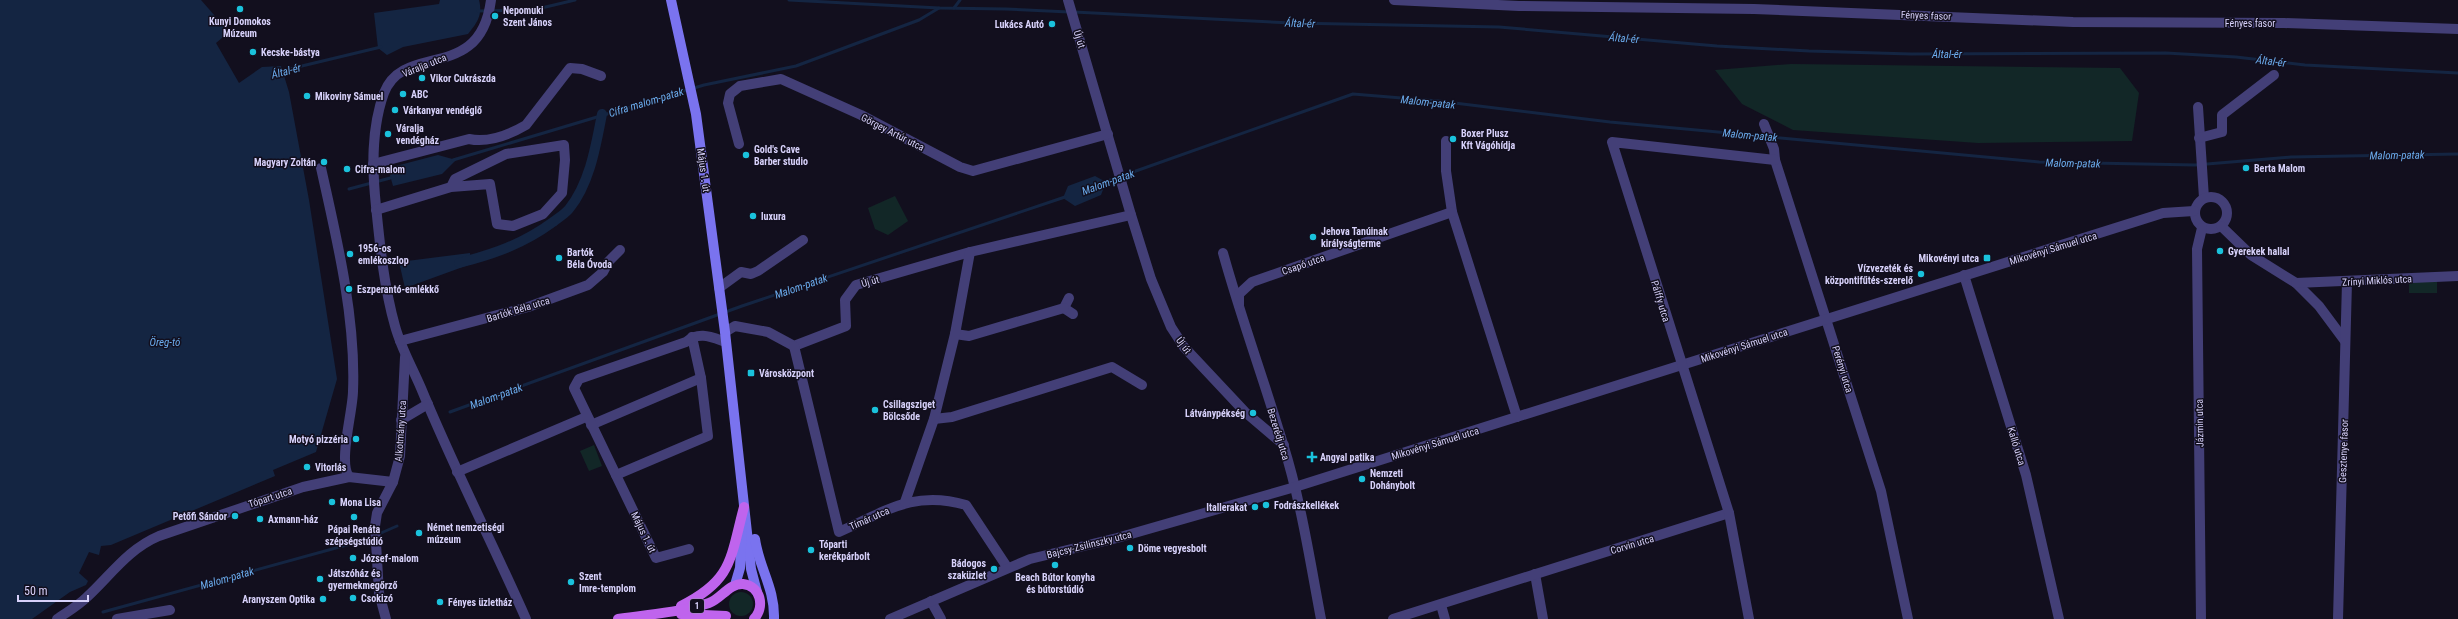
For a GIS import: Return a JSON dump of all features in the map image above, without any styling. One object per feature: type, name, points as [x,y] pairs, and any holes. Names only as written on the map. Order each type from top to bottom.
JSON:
[{"type":"main road","name":"Május 1. út","points":[[672,3],[693,100],[722,308],[751,569],[758,592]]},
{"type":"main road","name":"Május 1. út","points":[[735,585],[740,568],[744,507]]},
{"type":"main road","points":[[665,614],[704,594],[720,578],[730,562],[744,507]]},
{"type":"main road","points":[[744,507],[754,533],[759,560],[772,589],[774,619]]},
{"type":"main road","points":[[735,585],[748,586],[758,592],[761,604],[757,618]]},
{"type":"main road","name":"1","points":[[618,619],[665,614],[708,604],[735,585]]},
{"type":"main road","name":"1","points":[[665,614],[728,618],[722,603],[725,593]]},
{"type":"main road","name":"1","points":[[665,614],[685,619]]},
{"type":"street","name":"Váralja utca","points":[[374,169],[373,148],[382,100],[392,81],[402,72],[447,55],[460,52],[473,44],[489,18],[491,0]]},
{"type":"street","name":"Új út","points":[[1068,0],[1151,279],[1171,326],[1184,347],[1245,412],[1284,445]]},
{"type":"street","name":"Fényes fasor","points":[[1394,0],[1519,6],[1754,9],[2073,22],[2284,23],[2458,29]]},
{"type":"street","points":[[526,619],[445,444],[415,373],[405,356],[400,342],[381,256],[374,188],[374,169],[463,141],[479,141],[517,131],[526,125],[570,68],[582,69],[601,76]]},
{"type":"street","points":[[2199,138],[2222,132],[2222,115],[2274,75]]},
{"type":"street","name":"Görgey Artúr utca","points":[[739,144],[728,103],[730,94],[740,86],[782,79],[861,115],[960,167],[972,171],[1108,134]]},
{"type":"street","points":[[2198,107],[2200,158],[2204,198]]},
{"type":"street","name":"Perényi utca","points":[[1764,124],[1774,149],[1775,160],[1827,318],[1881,491],[1908,619]]},
{"type":"street","points":[[1446,141],[1446,170],[1452,212],[1518,417]]},
{"type":"street","name":"Pálffy utca","points":[[1749,619],[1729,513],[1681,365],[1612,142],[1775,160]]},
{"type":"street","points":[[376,210],[451,187],[481,183],[490,184],[497,224],[513,226],[543,214],[562,192],[565,160],[564,145],[506,154],[455,179],[451,187]]},
{"type":"street","points":[[321,168],[346,299],[352,352],[352,404],[344,464],[349,477]]},
{"type":"street","points":[[2212,197],[2220,200],[2225,205],[2227,212],[2222,226],[2215,229],[2202,228],[2195,220],[2194,212],[2197,203],[2204,198],[2212,197]]},
{"type":"street","name":"Csapó utca","points":[[1238,309],[1239,294],[1252,282],[1452,212]]},
{"type":"street","name":"Mikovényi Sámuel utca","points":[[1294,487],[2163,213],[2194,212]]},
{"type":"street","name":"Új út","points":[[794,346],[846,326],[845,300],[856,285],[970,252],[1131,215]]},
{"type":"street","points":[[2222,226],[2252,255],[2296,283],[2319,306],[2345,341]]},
{"type":"street","name":"Jázmin utca","points":[[2202,228],[2197,249],[2202,619]]},
{"type":"street","points":[[719,288],[741,272],[751,274],[758,272],[804,240]]},
{"type":"street","name":"Bartók Béla utca","points":[[400,342],[528,307],[588,285],[603,272],[609,261],[620,250]]},
{"type":"street","points":[[905,502],[934,419],[954,334],[970,252]]},
{"type":"street","name":"Bezerédj utca","points":[[1223,253],[1238,309],[1284,445],[1294,487],[1319,619]]},
{"type":"street","name":"Kalló utca","points":[[1964,276],[2026,475],[2059,619]]},
{"type":"street","name":"Zrínyi Miklós utca","points":[[2296,283],[2347,282],[2458,276]]},
{"type":"street","name":"Gesztenye fasor","points":[[2338,619],[2347,282]]},
{"type":"street","points":[[954,334],[969,336],[1064,308],[1069,298]]},
{"type":"street","points":[[1064,308],[1073,314]]},
{"type":"street","points":[[725,337],[735,326],[768,332],[794,346]]},
{"type":"street","name":"Május 1. út","points":[[689,549],[656,558],[588,421],[574,388],[579,379],[686,342],[692,337],[701,335],[725,337]]},
{"type":"street","points":[[616,475],[708,436],[702,378],[692,337]]},
{"type":"street","name":"Tímár utca","points":[[794,346],[839,532],[905,502],[944,499],[966,505],[1007,567]]},
{"type":"street","name":"Alkotmány utca","points":[[386,619],[379,593],[376,536],[377,513],[393,482],[400,456],[405,356]]},
{"type":"street","points":[[934,419],[952,417],[1112,367],[1142,386]]},
{"type":"street","points":[[458,472],[702,378]]},
{"type":"street","points":[[401,420],[428,404]]},
{"type":"street","name":"Tópart utca","points":[[60,618],[88,596],[126,558],[149,540],[283,492],[349,477],[393,482]]},
{"type":"street","name":"Bajcsy-Zsilinszky utca","points":[[890,619],[1007,567],[1294,487]]},
{"type":"street","name":"Corvin utca","points":[[1393,619],[1729,513]]},
{"type":"street","points":[[1535,574],[1543,619]]},
{"type":"street","points":[[931,602],[941,619]]},
{"type":"street","points":[[1441,605],[1445,619]]},
{"type":"street","points":[[117,619],[170,610]]},
{"type":"green space","points":[[1791,64],[2120,68],[2139,93],[2132,141],[1978,143],[1793,130],[1742,104],[1715,70]]},
{"type":"green space","points":[[895,196],[908,221],[888,235],[875,229],[868,208]]},
{"type":"green space","points":[[2409,280],[2437,280],[2437,293],[2409,293]]},
{"type":"green space","points":[[594,445],[602,466],[589,471],[580,451]]},
{"type":"green space","points":[[741,592],[750,595],[753,604],[750,613],[741,616],[732,613],[729,604],[732,595]]},
{"type":"water","name":"Öreg-tó","points":[[0,0],[201,0],[229,32],[216,43],[239,83],[262,67],[281,66],[289,92],[309,200],[337,379],[316,452],[273,470],[275,476],[111,545],[101,546],[99,555],[89,552],[79,573],[88,581],[86,585],[70,592],[32,619],[0,619]]},
{"type":"water","points":[[440,0],[479,0],[480,14],[468,34],[403,47],[387,55],[378,48],[374,13],[439,4]]},
{"type":"water","points":[[438,155],[456,160],[442,174],[393,186],[388,168]]},
{"type":"water","points":[[1095,176],[1106,182],[1101,195],[1075,206],[1063,198],[1068,186]]},
{"type":"water","points":[[470,253],[471,264],[405,288],[399,262]]},
{"type":"waterway","name":"Által-ér","points":[[478,11],[533,10],[575,0]]},
{"type":"waterway","name":"Által-ér","points":[[789,0],[939,8],[1069,12]]},
{"type":"waterway","points":[[954,8],[960,0]]},
{"type":"waterway","name":"Cifra malom-patak","points":[[453,160],[704,85],[796,66],[919,20],[939,8]]},
{"type":"waterway","name":"Által-ér","points":[[1074,12],[1292,23],[1499,27],[1717,46],[1809,51],[1911,54],[2166,53],[2236,57],[2305,65],[2458,73]]},
{"type":"waterway","name":"Által-ér","points":[[281,71],[381,47]]},
{"type":"waterway","name":"Malom-patak","points":[[1102,183],[1353,94],[1438,101],[1610,122],[2039,162],[2195,165],[2291,157],[2458,154]]},
{"type":"waterway","points":[[459,263],[496,252],[519,242],[542,230],[567,211],[576,199],[587,176],[602,114]]},
{"type":"waterway","name":"Cifra malom-patak","points":[[349,189],[394,177]]},
{"type":"waterway","name":"Malom-patak","points":[[450,412],[742,306],[1065,197]]},
{"type":"waterway","name":"Malom-patak","points":[[103,612],[365,540],[397,526]]},
{"type":"place","name":"Kunyi Domokos Múzeum","points":[[240,9]]},
{"type":"place","name":"Nepomuki Szent János","points":[[495,16]]},
{"type":"place","name":"Lukács Autó","points":[[1052,24]]},
{"type":"place","name":"Kecske-bástya","points":[[253,52]]},
{"type":"place","name":"Vikor Cukrászda","points":[[422,78]]},
{"type":"place","name":"ABC","points":[[403,94]]},
{"type":"place","name":"Mikoviny Sámuel","points":[[307,96]]},
{"type":"place","name":"Várkanyar vendéglő","points":[[395,110]]},
{"type":"place","name":"Váralja vendégház","points":[[388,134]]},
{"type":"place","name":"Boxer Plusz Kft Vágóhídja","points":[[1453,139]]},
{"type":"place","name":"Gold's Cave Barber studio","points":[[746,155]]},
{"type":"place","name":"Magyary Zoltán","points":[[324,162]]},
{"type":"place","name":"Berta Malom","points":[[2246,168]]},
{"type":"place","name":"Cifra-malom","points":[[347,169]]},
{"type":"place","name":"luxura","points":[[753,216]]},
{"type":"place","name":"Jehova Tanúinak királyságterme","points":[[1313,237]]},
{"type":"place","name":"Gyerekek hallal","points":[[2220,251]]},
{"type":"place","name":"1956-os emlékoszlop","points":[[350,254]]},
{"type":"place","name":"Bartók Béla Óvoda","points":[[559,258]]},
{"type":"place","name":"Mikovényi utca","points":[[1987,258]]},
{"type":"place","name":"Vízvezeték és központifűtés-szerelő","points":[[1921,274]]},
{"type":"place","name":"Eszperantó-emlékkő","points":[[349,289]]},
{"type":"place","name":"Városközpont","points":[[751,373]]},
{"type":"place","name":"Csillagsziget Bölcsőde","points":[[875,410]]},
{"type":"place","name":"Látványpékség","points":[[1253,413]]},
{"type":"place","name":"Motyó pizzéria","points":[[356,439]]},
{"type":"place","name":"Angyal patika","points":[[1312,457]]},
{"type":"place","name":"Vitorlás","points":[[307,467]]},
{"type":"place","name":"Nemzeti Dohánybolt","points":[[1362,479]]},
{"type":"place","name":"Mona Lisa","points":[[332,502]]},
{"type":"place","name":"Fodrászkellékek","points":[[1266,505]]},
{"type":"place","name":"Itallerakat","points":[[1255,507]]},
{"type":"place","name":"Petőfi Sándor","points":[[235,516]]},
{"type":"place","name":"Pápai Renáta szépségstúdió","points":[[354,517]]},
{"type":"place","name":"Axmann-ház","points":[[260,519]]},
{"type":"place","name":"Német nemzetiségi múzeum","points":[[419,533]]},
{"type":"place","name":"Döme vegyesbolt","points":[[1130,548]]},
{"type":"place","name":"Tóparti kerékpárbolt","points":[[811,550]]},
{"type":"place","name":"József-malom","points":[[353,558]]},
{"type":"place","name":"Beach Bútor konyha és bútorstúdió","points":[[1055,565]]},
{"type":"place","name":"Bádogos szaküzlet","points":[[994,569]]},
{"type":"place","name":"Játszóház és gyermekmegőrző","points":[[320,579]]},
{"type":"place","name":"Szent Imre-templom","points":[[571,582]]},
{"type":"place","name":"Csokizó","points":[[353,598]]},
{"type":"place","name":"Aranyszem Optika","points":[[323,599]]},
{"type":"place","name":"Fényes üzletház","points":[[440,602]]}]
